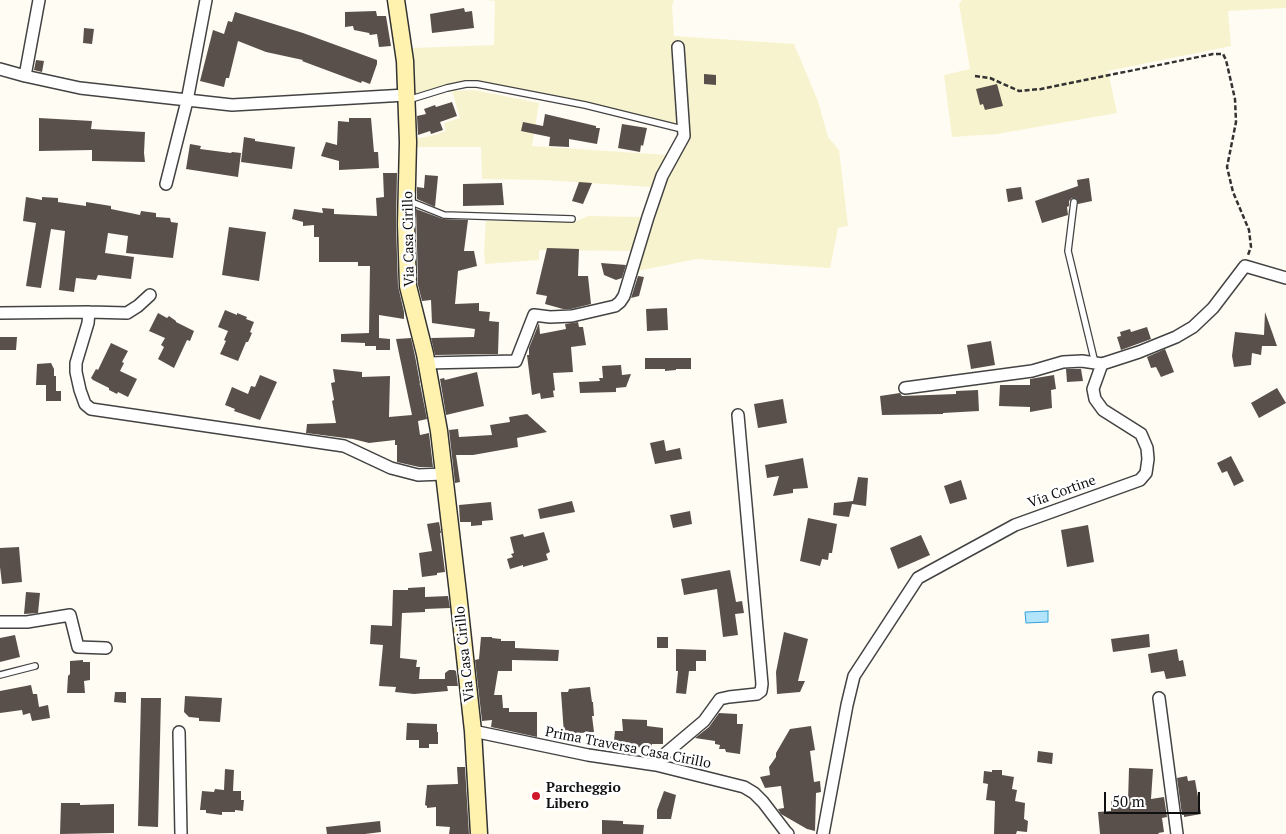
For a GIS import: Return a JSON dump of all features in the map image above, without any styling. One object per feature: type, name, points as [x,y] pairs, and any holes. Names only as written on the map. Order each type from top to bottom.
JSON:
[{"type":"street","points":[[25,76],[39,0]]},
{"type":"street","points":[[166,184],[187,101],[206,0]]},
{"type":"street","name":"Via Casa Cirillo","points":[[396,0],[405,61],[408,142],[408,286],[425,354],[439,431],[473,731],[479,834]]},
{"type":"street","points":[[426,363],[516,361],[534,315],[550,317],[572,316],[615,306],[620,302],[624,296],[662,176],[684,136],[678,47]]},
{"type":"street","points":[[0,69],[80,88],[232,105],[406,98]]},
{"type":"street","points":[[905,388],[1032,371],[1063,362],[1082,361],[1099,363],[1139,352],[1176,337],[1193,327],[1213,308],[1245,266],[1286,278]]},
{"type":"street","points":[[0,313],[127,313],[150,295]]},
{"type":"street","points":[[89,312],[88,323],[76,363],[76,372],[85,404],[91,409],[344,446],[391,468],[418,475],[444,474]]},
{"type":"street","name":"Via Cortine","points":[[823,834],[854,676],[918,578],[1015,525],[1140,480],[1146,473],[1147,448],[1141,434],[1103,410],[1095,398],[1093,389],[1099,363]]},
{"type":"street","points":[[656,765],[666,753],[704,721],[720,698],[757,694],[761,691],[762,684],[738,415]]},
{"type":"street","points":[[0,622],[27,622],[70,615],[78,647],[106,648]]},
{"type":"street","points":[[1159,698],[1177,834]]},
{"type":"street","name":"Prima Traversa Casa Cirillo","points":[[473,731],[588,755],[656,765],[744,788],[754,793],[788,834]]},
{"type":"street","points":[[179,732],[181,834]]},
{"type":"lane","points":[[406,98],[466,84],[477,84],[585,106],[678,128]]},
{"type":"lane","points":[[407,200],[444,215],[572,219]]},
{"type":"lane","points":[[1074,202],[1068,251],[1099,363]]},
{"type":"lane","points":[[0,675],[35,666]]},
{"type":"path","points":[[976,76],[990,78],[1019,91],[1041,90],[1213,54],[1223,54],[1235,100],[1236,122],[1227,167],[1233,192],[1249,230],[1251,247],[1245,266]]},
{"type":"shaded area","points":[[486,0],[674,0],[672,6],[674,36],[794,44],[818,101],[828,137],[839,150],[848,226],[838,228],[830,268],[696,259],[633,272],[633,251],[539,250],[539,260],[485,264],[486,221],[577,221],[588,216],[642,217],[652,187],[543,180],[482,179],[481,147],[414,147],[413,139],[446,131],[444,123],[460,118],[452,91],[474,90],[539,103],[532,146],[668,155],[679,132],[678,124],[476,82],[444,86],[412,95],[412,48],[494,45],[495,1]]},
{"type":"shaded area","points":[[962,0],[1286,0],[1286,8],[1228,11],[1231,46],[1108,71],[1117,113],[997,134],[952,137],[944,75],[970,69],[959,4]]},
{"type":"water","points":[[1048,611],[1048,622],[1026,623],[1025,612]]},
{"type":"building","points":[[464,8],[465,12],[472,11],[474,28],[432,33],[430,14]]},
{"type":"building","points":[[376,11],[377,16],[386,16],[391,46],[379,47],[377,34],[370,35],[369,33],[354,30],[353,26],[345,27],[345,12]]},
{"type":"building","points":[[235,12],[303,33],[377,60],[370,84],[362,81],[361,83],[303,60],[266,52],[238,41],[229,78],[226,78],[224,87],[200,81],[213,30],[224,34],[228,21],[232,22]]},
{"type":"building","points":[[84,28],[94,29],[92,44],[83,43]]},
{"type":"building","points":[[36,60],[44,61],[42,72],[34,70]]},
{"type":"building","points":[[704,74],[716,75],[716,85],[704,84]]},
{"type":"building","points":[[997,84],[1003,106],[985,110],[983,104],[980,105],[976,89]]},
{"type":"building","points":[[452,102],[457,116],[440,122],[443,130],[431,134],[430,131],[418,135],[417,116],[426,114],[424,109]]},
{"type":"building","points":[[545,114],[600,128],[597,144],[569,139],[569,147],[549,146],[550,137],[521,131],[523,122],[543,126]]},
{"type":"building","points":[[39,118],[92,121],[91,129],[145,132],[145,162],[92,161],[92,150],[39,151]]},
{"type":"building","points":[[349,118],[371,118],[374,152],[378,152],[379,168],[339,170],[339,161],[321,156],[326,142],[337,145],[338,121],[349,122]]},
{"type":"building","points":[[622,124],[647,128],[640,152],[618,148]]},
{"type":"building","points":[[244,137],[255,139],[255,141],[295,147],[292,169],[241,162]]},
{"type":"building","points":[[190,144],[201,146],[200,149],[241,153],[238,177],[186,169]]},
{"type":"building","points":[[383,173],[397,173],[398,286],[404,319],[379,315],[379,338],[390,339],[390,350],[376,350],[376,346],[365,346],[365,343],[341,342],[341,334],[369,333],[370,266],[358,266],[358,262],[319,262],[319,237],[314,237],[314,225],[303,226],[303,222],[292,219],[294,209],[323,213],[322,208],[334,209],[334,214],[377,216],[376,198],[384,197]]},
{"type":"building","points":[[425,175],[438,176],[435,207],[417,199],[417,187],[424,188]]},
{"type":"building","points":[[1089,178],[1092,201],[1078,204],[1077,199],[1072,198],[1067,207],[1068,215],[1042,223],[1035,201],[1078,186],[1077,180]]},
{"type":"building","points":[[579,182],[592,183],[583,204],[572,201]]},
{"type":"building","points":[[502,183],[504,205],[463,206],[463,184]]},
{"type":"building","points":[[1021,187],[1023,199],[1008,202],[1006,189]]},
{"type":"building","points":[[26,197],[42,200],[42,197],[58,198],[58,202],[86,206],[86,202],[111,206],[111,209],[140,215],[141,211],[156,213],[156,217],[170,218],[171,222],[178,223],[173,258],[126,253],[128,236],[108,233],[105,253],[134,257],[131,279],[98,275],[96,280],[76,278],[74,292],[59,290],[65,231],[51,229],[41,288],[26,286],[36,223],[23,221]]},
{"type":"building","points":[[416,209],[443,219],[468,220],[464,251],[474,251],[477,266],[458,271],[455,304],[479,303],[479,311],[490,312],[489,321],[499,322],[498,354],[435,355],[431,338],[474,337],[475,329],[432,323],[431,300],[422,301],[418,285]]},
{"type":"building","points":[[229,227],[266,232],[259,281],[222,275]]},
{"type":"building","points":[[547,248],[579,249],[578,276],[588,276],[591,304],[563,309],[545,304],[547,296],[536,294]]},
{"type":"building","points":[[601,263],[626,265],[622,278],[616,280],[604,275]]},
{"type":"building","points":[[638,276],[644,277],[639,296],[631,298]]},
{"type":"building","points":[[667,308],[668,330],[647,331],[646,309]]},
{"type":"building","points":[[225,310],[247,317],[246,319],[254,322],[250,332],[252,333],[238,361],[220,354],[228,331],[218,327]]},
{"type":"building","points":[[1265,312],[1277,346],[1262,346],[1261,355],[1252,353],[1251,365],[1234,367],[1232,356],[1235,332],[1264,335]]},
{"type":"building","points":[[158,313],[167,318],[169,316],[176,322],[194,331],[190,341],[187,340],[174,368],[158,359],[164,347],[161,345],[165,338],[149,331]]},
{"type":"building","points":[[578,322],[579,327],[583,327],[586,345],[571,347],[573,372],[553,373],[554,397],[541,399],[540,393],[532,395],[527,355],[529,355],[529,348],[539,323],[540,334],[566,329],[565,324]]},
{"type":"building","points":[[1147,327],[1151,339],[1121,350],[1117,337],[1121,336],[1120,332],[1130,329],[1131,332]]},
{"type":"building","points":[[0,337],[17,337],[16,350],[0,350]]},
{"type":"building","points":[[411,338],[427,419],[418,421],[420,435],[429,433],[433,467],[419,467],[397,462],[397,445],[395,445],[395,440],[369,443],[306,433],[307,424],[336,423],[331,383],[335,382],[333,369],[362,372],[362,377],[390,376],[389,417],[412,415],[396,339]]},
{"type":"building","points":[[991,341],[995,365],[971,369],[967,345]]},
{"type":"building","points":[[111,343],[128,351],[120,371],[137,379],[128,397],[109,390],[109,388],[91,378],[96,369],[98,370]]},
{"type":"building","points":[[1165,349],[1174,372],[1161,377],[1156,367],[1151,368],[1147,357]]},
{"type":"building","points":[[645,358],[691,358],[691,369],[665,371],[665,369],[645,369]]},
{"type":"building","points":[[51,363],[54,369],[54,376],[56,376],[56,391],[61,391],[61,401],[46,401],[46,385],[36,385],[37,364]]},
{"type":"building","points":[[621,365],[622,375],[631,374],[626,387],[616,388],[616,392],[580,393],[579,382],[600,381],[599,378],[603,378],[602,366]]},
{"type":"building","points":[[1066,369],[1081,369],[1083,381],[1067,382]]},
{"type":"building","points":[[477,372],[484,406],[446,415],[440,379],[444,378],[445,380]]},
{"type":"building","points":[[260,375],[277,382],[260,420],[234,411],[235,409],[225,405],[232,387],[248,394],[251,386],[255,387]]},
{"type":"building","points":[[1054,375],[1056,389],[1051,390],[1052,408],[1030,412],[1030,407],[999,406],[1000,385],[1030,385],[1030,379]]},
{"type":"building","points":[[1277,388],[1286,403],[1259,418],[1251,403]]},
{"type":"building","points":[[978,390],[979,411],[943,414],[882,415],[880,396],[900,393],[902,396],[956,394],[956,391]]},
{"type":"building","points":[[783,399],[787,423],[758,428],[754,404]]},
{"type":"building","points":[[527,414],[547,432],[517,438],[518,447],[473,455],[456,455],[460,482],[455,483],[449,430],[458,429],[459,437],[492,435],[490,425],[510,422],[509,417]]},
{"type":"building","points":[[664,440],[666,451],[680,448],[682,459],[655,464],[650,443]]},
{"type":"building","points":[[1231,456],[1244,481],[1234,486],[1227,471],[1222,473],[1217,463]]},
{"type":"building","points":[[803,458],[808,488],[793,489],[793,493],[773,496],[779,476],[767,478],[765,465]]},
{"type":"building","points":[[858,477],[868,478],[866,506],[852,504],[849,517],[833,515],[834,503],[853,501]]},
{"type":"building","points":[[961,480],[967,499],[950,504],[944,486]]},
{"type":"building","points":[[572,501],[575,512],[540,519],[538,509]]},
{"type":"building","points":[[491,502],[493,520],[482,521],[482,525],[471,526],[471,522],[460,522],[459,505]]},
{"type":"building","points":[[690,511],[692,524],[673,528],[670,515]]},
{"type":"building","points":[[808,518],[837,524],[832,553],[829,553],[828,560],[822,559],[820,566],[800,561]]},
{"type":"building","points":[[439,522],[445,572],[422,577],[419,553],[432,551],[427,524]]},
{"type":"building","points":[[1088,525],[1094,562],[1067,567],[1061,530]]},
{"type":"building","points":[[544,532],[550,552],[546,554],[548,560],[510,569],[507,559],[513,557],[511,554],[514,553],[510,537],[523,534],[524,537]]},
{"type":"building","points":[[921,535],[930,555],[898,569],[890,548]]},
{"type":"building","points":[[19,547],[22,582],[2,584],[0,548]]},
{"type":"building","points":[[730,570],[736,602],[742,601],[744,613],[735,614],[738,635],[723,637],[717,589],[684,595],[681,579]]},
{"type":"building","points":[[425,587],[425,597],[448,596],[450,608],[425,609],[425,612],[402,613],[400,658],[417,660],[416,667],[420,667],[419,679],[445,679],[445,673],[449,670],[454,670],[456,671],[458,686],[447,686],[448,691],[414,694],[395,692],[396,687],[379,686],[383,645],[370,644],[371,625],[392,626],[393,590]]},
{"type":"building","points":[[26,592],[40,593],[38,613],[24,614]]},
{"type":"building","points":[[784,632],[808,639],[798,681],[805,681],[800,692],[777,694],[776,672]]},
{"type":"building","points":[[1149,634],[1150,647],[1113,652],[1111,639]]},
{"type":"building","points":[[15,635],[20,657],[0,662],[0,638]]},
{"type":"building","points":[[481,637],[492,637],[501,639],[501,641],[515,641],[515,648],[559,650],[558,661],[512,660],[512,671],[498,671],[494,695],[502,695],[503,708],[509,708],[509,712],[537,712],[537,737],[491,727],[492,720],[482,721],[475,660],[479,659]]},
{"type":"building","points":[[657,637],[668,637],[668,648],[657,648]]},
{"type":"building","points":[[676,649],[706,650],[706,661],[696,661],[696,671],[689,671],[686,694],[676,693],[678,671],[676,671]]},
{"type":"building","points":[[1177,649],[1179,661],[1183,660],[1186,676],[1166,679],[1164,671],[1151,673],[1148,654]]},
{"type":"building","points":[[83,660],[83,662],[90,662],[90,680],[84,681],[85,693],[67,693],[70,661]]},
{"type":"building","points":[[31,685],[33,694],[37,694],[39,707],[48,705],[50,718],[32,721],[30,713],[23,715],[22,710],[0,713],[0,691]]},
{"type":"building","points":[[590,687],[593,702],[594,732],[564,734],[561,692],[568,692],[569,689]]},
{"type":"building","points":[[115,692],[126,692],[126,703],[114,702]]},
{"type":"building","points":[[185,696],[222,698],[220,722],[199,721],[199,718],[189,717],[184,712]]},
{"type":"building","points":[[141,698],[161,698],[158,827],[138,826]]},
{"type":"building","points":[[719,713],[737,714],[737,724],[743,724],[740,754],[719,749],[720,745],[715,744],[715,741],[695,738],[709,727]]},
{"type":"building","points":[[622,719],[647,720],[647,726],[663,728],[663,744],[652,744],[652,748],[633,747],[633,754],[618,752],[618,750],[613,749],[615,731],[623,731]]},
{"type":"building","points":[[407,723],[437,724],[438,744],[429,744],[429,748],[419,748],[419,740],[406,740]]},
{"type":"building","points":[[811,726],[815,750],[810,751],[814,782],[820,781],[821,792],[816,793],[815,831],[807,829],[781,814],[778,809],[784,808],[781,786],[765,788],[760,777],[770,775],[769,767],[790,729]]},
{"type":"building","points":[[1038,751],[1053,753],[1052,764],[1037,762]]},
{"type":"building","points":[[457,767],[465,767],[469,834],[449,834],[450,827],[436,826],[436,807],[427,808],[425,805],[427,785],[458,784]]},
{"type":"building","points":[[1129,768],[1153,769],[1151,799],[1164,797],[1167,817],[1162,818],[1164,832],[1159,834],[1100,834],[1098,812],[1111,811],[1111,801],[1128,802]]},
{"type":"building","points":[[225,769],[234,770],[233,791],[241,791],[241,800],[244,800],[243,811],[222,812],[222,815],[206,813],[206,810],[200,810],[202,791],[214,792],[215,789],[224,790]]},
{"type":"building","points":[[992,770],[1002,770],[1002,775],[1014,777],[1012,789],[1017,790],[1015,801],[1025,803],[1024,819],[1028,821],[1027,832],[1017,831],[1016,834],[994,834],[995,801],[986,800],[988,784],[983,783],[984,771],[992,772]]},
{"type":"building","points":[[1187,776],[1188,781],[1195,780],[1201,814],[1184,817],[1182,815],[1177,778]]},
{"type":"building","points":[[664,791],[676,795],[671,819],[657,819],[657,810]]},
{"type":"building","points":[[61,803],[80,803],[80,805],[114,804],[114,833],[60,834]]},
{"type":"building","points":[[602,820],[644,825],[643,834],[602,834]]},
{"type":"building","points":[[380,821],[381,832],[327,834],[326,827]]},
{"type":"place","name":"Parcheggio Libero","points":[[536,796]]}]
